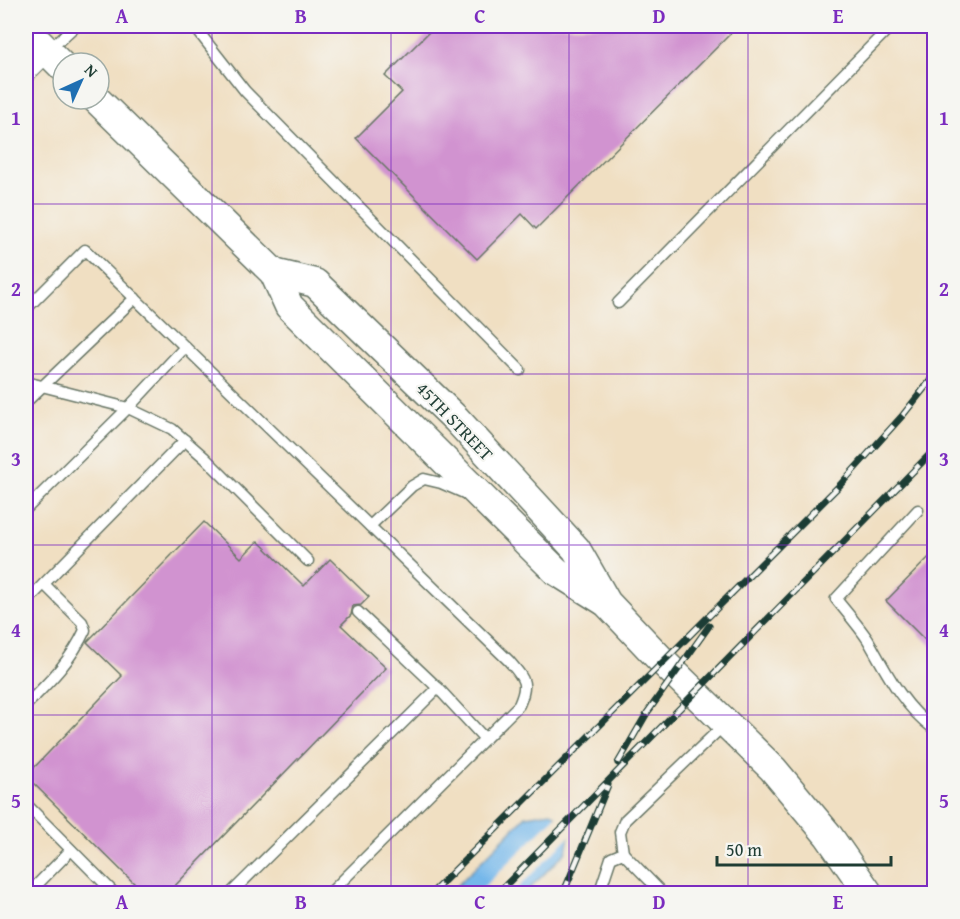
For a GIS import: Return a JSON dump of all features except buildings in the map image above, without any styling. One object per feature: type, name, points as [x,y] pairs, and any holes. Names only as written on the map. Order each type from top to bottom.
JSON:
[{"type":"main road","points":[[26,30],[51,55]]},
{"type":"main road","name":"45TH STREET","points":[[108,111],[274,273],[289,306],[556,571],[607,603]]},
{"type":"main road","name":"45TH STREET","points":[[274,273],[315,283],[456,419],[576,549],[607,603],[663,662],[773,770],[828,836],[869,894]]},
{"type":"street","points":[[26,72],[51,61]]},
{"type":"lane","points":[[60,51],[75,26]]},
{"type":"lane","points":[[194,26],[245,91],[520,370]]},
{"type":"lane","points":[[618,303],[891,26]]},
{"type":"lane","points":[[26,309],[85,250],[509,661],[522,677],[525,690],[519,705],[329,894]]},
{"type":"lane","points":[[26,402],[135,298]]},
{"type":"lane","points":[[26,509],[128,408],[185,347]]},
{"type":"lane","points":[[26,382],[128,408],[172,429],[186,440],[308,561]]},
{"type":"lane","points":[[26,602],[186,440]]},
{"type":"lane","points":[[370,526],[412,486],[424,479],[441,483],[488,503]]},
{"type":"lane","points":[[918,510],[836,599],[866,638],[889,680],[921,719],[934,729]]},
{"type":"lane","points":[[26,705],[62,670],[85,630],[82,621],[44,584]]},
{"type":"lane","points":[[358,612],[438,688],[485,738]]},
{"type":"lane","points":[[230,894],[438,688]]},
{"type":"lane","points":[[663,894],[623,853],[620,832],[625,820],[726,723]]},
{"type":"lane","points":[[26,804],[115,894]]},
{"type":"lane","points":[[28,894],[72,850]]},
{"type":"lane","points":[[599,894],[611,858],[623,853]]},
{"type":"water","points":[[551,812],[571,828],[566,852],[525,893],[449,894],[526,816]]},
{"type":"pier","points":[[558,814],[573,826],[572,834],[513,893],[478,893]]},
{"type":"railway","points":[[431,894],[840,485],[903,415],[934,376]]},
{"type":"railway","points":[[497,894],[934,450]]},
{"type":"railway","points":[[618,763],[647,713],[709,626]]},
{"type":"railway","points":[[563,894],[608,785]]}]
